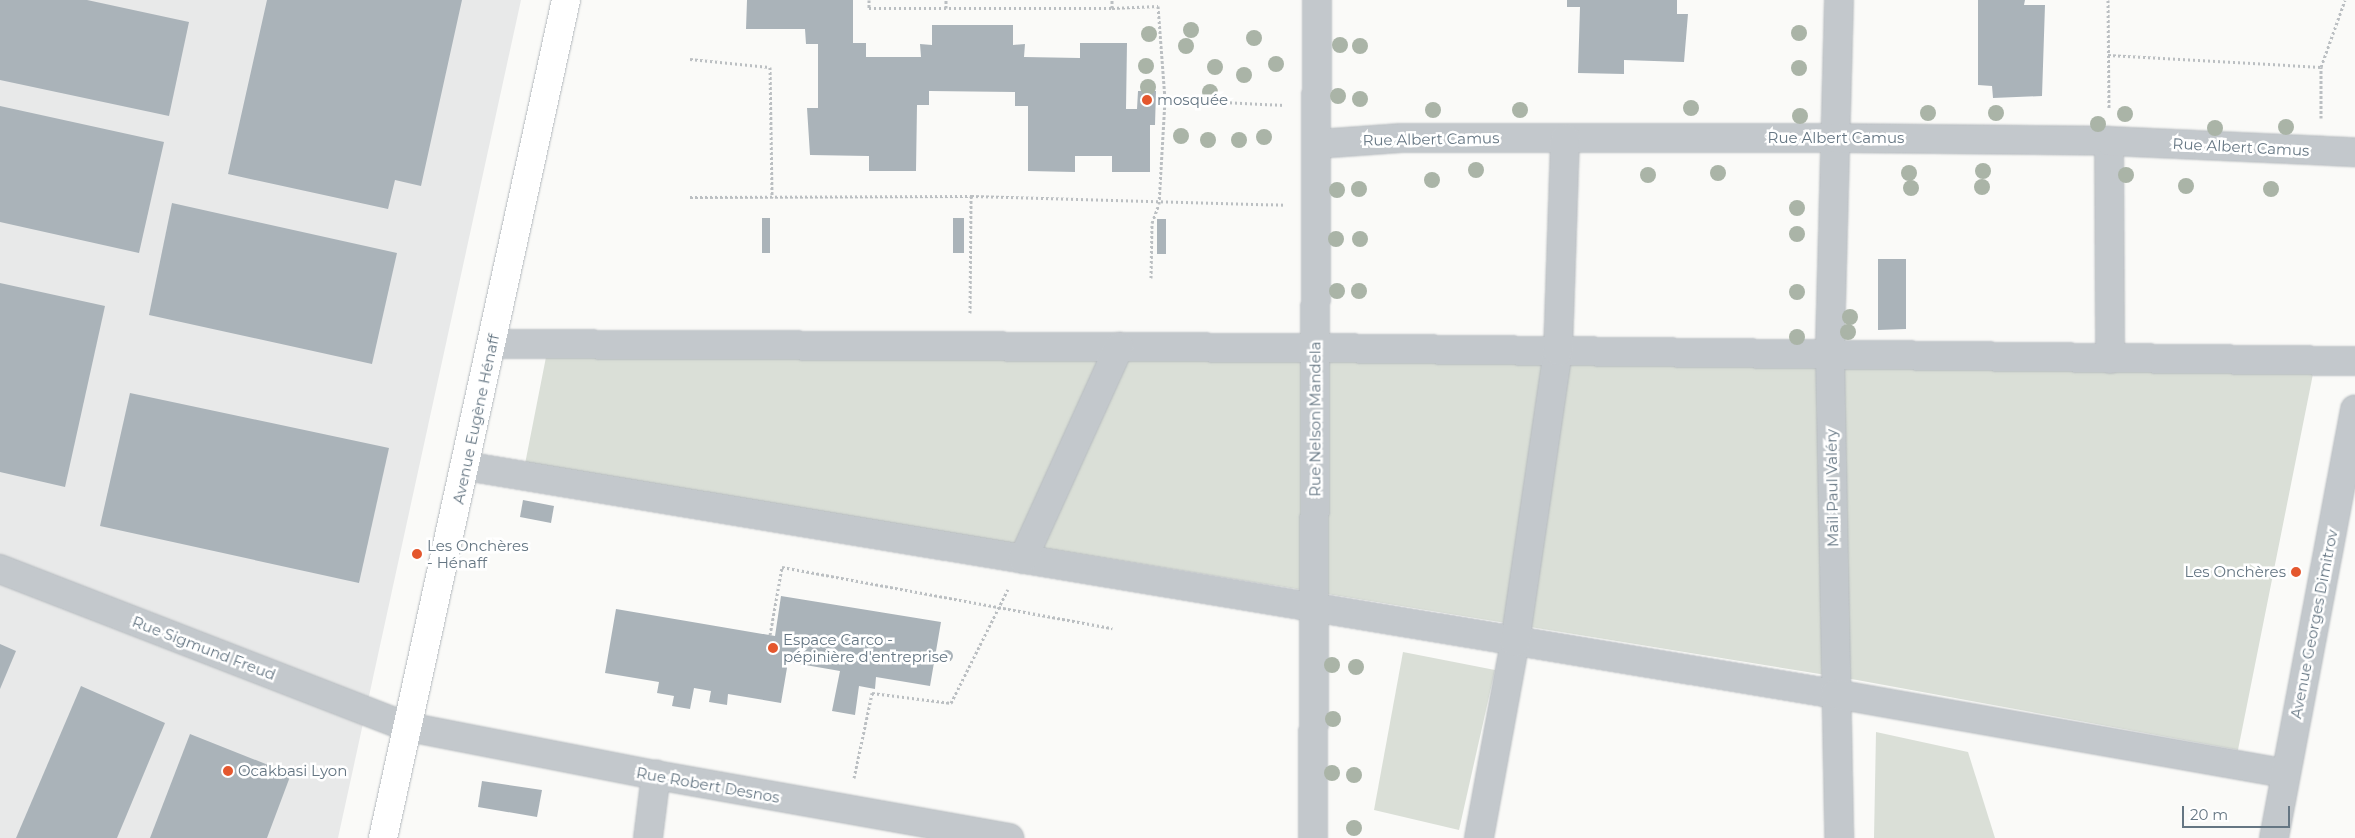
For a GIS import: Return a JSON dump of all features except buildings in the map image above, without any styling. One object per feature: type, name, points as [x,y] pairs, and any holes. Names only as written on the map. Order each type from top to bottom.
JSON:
[{"type":"main road","name":"Avenue Eugène Hénaff","points":[[384,838],[566,0]]},
{"type":"street","name":"Rue Nelson Mandela","points":[[1313,838],[1318,205],[1316,106],[1317,0]]},
{"type":"street","name":"Mail Paul Valéry","points":[[1839,0],[1830,355],[1839,838]]},
{"type":"street","name":"Rue Albert Camus","points":[[1318,144],[1401,138],[1835,138],[2109,141],[2355,152]]},
{"type":"street","points":[[1479,838],[1515,642],[1558,351],[1565,138]]},
{"type":"street","points":[[2109,141],[2110,359]]},
{"type":"street","points":[[492,344],[1316,348],[2355,361]]},
{"type":"street","points":[[1023,560],[1119,347]]},
{"type":"street","name":"Avenue Georges Dimitrov","points":[[2274,838],[2355,410]]},
{"type":"street","points":[[465,466],[1836,694],[2285,773]]},
{"type":"street","name":"Rue Sigmund Freud","points":[[0,568],[408,727]]},
{"type":"street","name":"Rue Robert Desnos","points":[[408,727],[656,776],[1009,838]]},
{"type":"street","points":[[648,838],[656,776]]},
{"type":"path","points":[[869,0],[869,8],[1112,8],[1158,6],[1164,99],[1159,204],[1152,223],[1151,278]]},
{"type":"path","points":[[946,0],[946,8]]},
{"type":"path","points":[[1112,0],[1112,8]]},
{"type":"path","points":[[2108,0],[2109,141]]},
{"type":"path","points":[[2320,151],[2321,68],[2345,0]]},
{"type":"path","points":[[2108,55],[2321,68]]},
{"type":"path","points":[[690,59],[770,67],[772,196]]},
{"type":"path","points":[[1164,99],[1316,106]]},
{"type":"path","points":[[969,346],[971,196]]},
{"type":"path","points":[[690,197],[971,196],[1159,204],[1318,205]]},
{"type":"path","points":[[846,810],[872,693],[952,703],[1023,560]]},
{"type":"path","points":[[770,635],[782,567],[1112,628]]},
{"type":"shaded area","points":[[0,0],[521,0],[338,838],[0,838]]},
{"type":"shaded area","points":[[547,352],[2314,369],[2238,750],[1857,680],[525,464]]},
{"type":"shaded area","points":[[1403,652],[1495,670],[1459,830],[1374,810]]},
{"type":"shaded area","points":[[1876,732],[1968,752],[1995,838],[1874,838]]},
{"type":"place","name":"mosquée","points":[[1147,100]]},
{"type":"place","name":"Les Onchères - Hénaff","points":[[417,554]]},
{"type":"place","name":"Les Onchères","points":[[2296,572]]},
{"type":"place","name":"Espace Carco - pépinière d'entreprise","points":[[773,648]]},
{"type":"place","name":"Ocakbasi Lyon","points":[[228,771]]}]
